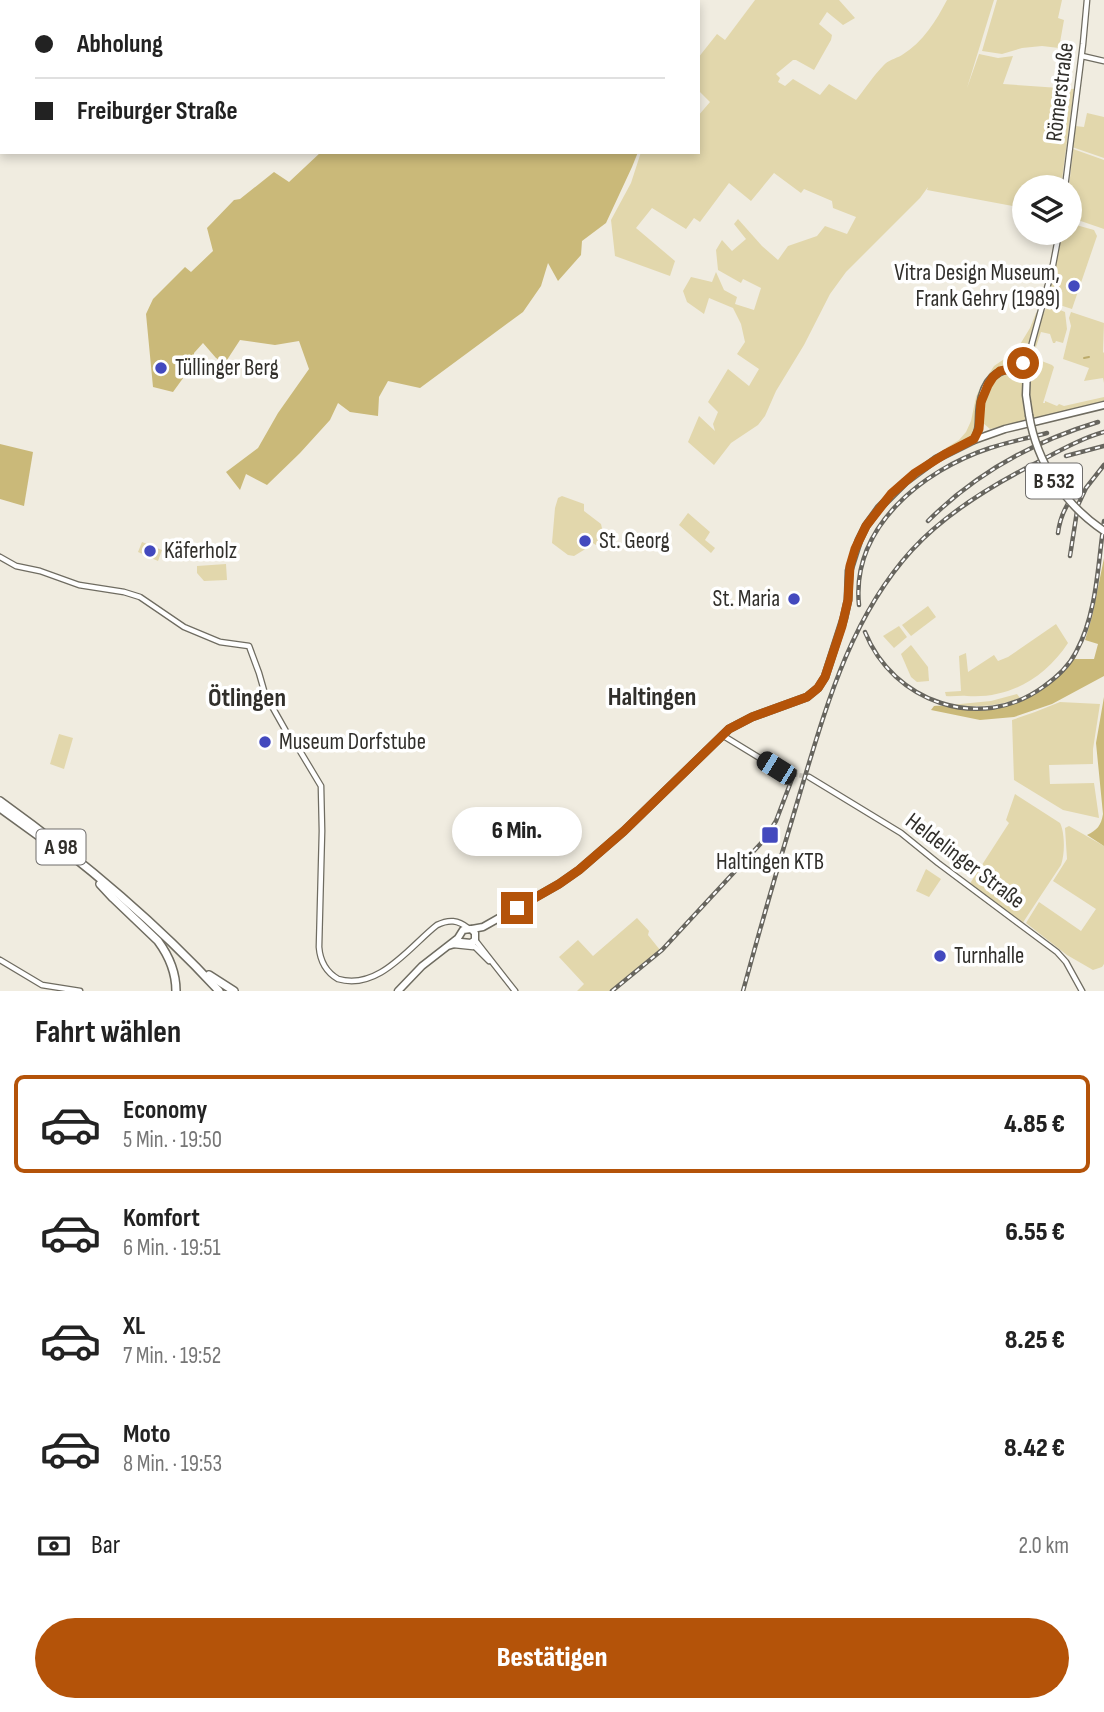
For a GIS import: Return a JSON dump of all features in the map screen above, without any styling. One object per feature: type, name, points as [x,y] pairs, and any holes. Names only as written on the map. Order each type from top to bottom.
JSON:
[{"type":"highway","name":"A 98","points":[[0,801],[121,895],[219,991]]},
{"type":"highway","name":"A 98","points":[[0,808],[100,884],[163,940],[212,991]]},
{"type":"highway","points":[[100,884],[158,941],[173,969],[176,991]]},
{"type":"highway","points":[[197,967],[234,991]]},
{"type":"main road","points":[[983,436],[981,402],[993,377],[1000,371],[1027,369]]},
{"type":"main road","name":"B 532","points":[[1027,369],[1026,395],[1036,444],[1052,477],[1073,505],[1104,531]]},
{"type":"main road","points":[[398,991],[422,966],[449,946],[579,870],[624,831],[730,729],[752,717],[807,697],[821,684],[846,614],[850,566],[862,533],[891,494],[924,467],[974,439],[1104,405]]},
{"type":"main road","points":[[981,425],[997,432]]},
{"type":"main road","points":[[974,439],[981,425]]},
{"type":"street","name":"Römerstraße","points":[[1067,175],[1087,0]]},
{"type":"street","points":[[1082,56],[1104,61]]},
{"type":"street","points":[[1027,369],[1057,245]]},
{"type":"street","points":[[1016,368],[1028,359]]},
{"type":"street","points":[[0,557],[16,566],[40,571],[79,585],[136,595],[178,624],[207,638],[249,646],[265,694],[286,733],[321,786],[318,934],[320,955],[328,970],[340,981],[356,985],[375,982],[400,962],[433,927],[446,922],[458,922],[477,949],[495,966]]},
{"type":"street","points":[[722,735],[776,768],[793,774]]},
{"type":"street","name":"Heldelinger Straße","points":[[809,777],[901,833],[1057,952],[1066,962],[1082,991]]},
{"type":"street","points":[[468,936],[514,991]]},
{"type":"street","points":[[449,946],[477,949]]},
{"type":"street","points":[[0,960],[42,985],[80,991]]},
{"type":"shaded area","points":[[755,0],[839,0],[855,18],[843,25],[827,12],[819,24],[832,35],[831,40],[814,70],[793,60],[776,74],[780,78],[778,82],[785,86],[793,79],[820,95],[829,84],[856,100],[885,64],[910,50],[923,37],[947,0],[994,0],[967,88],[979,54],[998,58],[1013,56],[1003,84],[1074,89],[1063,175],[1012,175],[1012,206],[927,190],[928,187],[846,272],[830,294],[765,416],[758,425],[731,443],[714,465],[688,442],[699,416],[715,431],[713,424],[718,412],[708,402],[728,369],[749,386],[759,369],[737,354],[745,342],[741,324],[733,308],[709,298],[704,314],[687,302],[683,291],[691,277],[712,282],[716,272],[724,290],[737,297],[735,304],[754,310],[761,288],[743,279],[741,283],[718,270],[716,250],[722,240],[732,251],[746,239],[734,224],[738,219],[778,260],[788,246],[817,236],[825,226],[847,234],[856,217],[833,208],[832,201],[804,189],[801,193],[774,173],[751,201],[729,183],[700,222],[694,218],[686,229],[652,208],[636,228],[675,261],[670,276],[615,256],[611,220],[631,183],[640,154],[700,154],[700,114],[710,102],[700,92],[700,55],[717,34],[725,40]]},
{"type":"shaded area","points":[[997,0],[1062,0],[1058,18],[1064,20],[1059,48],[1022,48],[1002,54],[982,51]]},
{"type":"shaded area","points":[[1087,113],[1104,117],[1104,158],[1072,147],[1075,126],[1084,127]]},
{"type":"shaded area","points":[[1073,149],[1104,160],[1104,229],[1082,221],[1082,175],[1070,175]]},
{"type":"shaded area","points":[[319,154],[637,154],[606,223],[582,241],[581,255],[558,281],[548,263],[541,286],[523,312],[420,388],[388,381],[379,397],[378,416],[350,412],[338,403],[330,420],[267,485],[246,474],[240,490],[226,472],[258,448],[278,413],[309,369],[299,341],[275,345],[240,340],[225,363],[216,358],[203,343],[194,353],[194,363],[173,392],[153,387],[146,314],[153,299],[185,267],[191,272],[213,251],[207,228],[234,200],[240,199],[274,172],[289,182]]},
{"type":"shaded area","points":[[1082,227],[1094,230],[1097,236],[1072,309],[1044,300],[1056,245],[1082,245]]},
{"type":"shaded area","points":[[1048,305],[1065,312],[1067,329],[1063,343],[1053,343],[1050,334],[1041,332],[1036,347],[1039,360],[1054,367],[1043,403],[1045,401],[1064,406],[1104,397],[1104,403],[1032,420],[1030,391],[1033,346],[1041,318]]},
{"type":"shaded area","points":[[1039,312],[1024,360],[1002,369],[984,387],[977,430],[972,438],[948,450],[946,448],[966,432],[976,397],[994,366],[1016,351]]},
{"type":"shaded area","points":[[1071,312],[1104,323],[1104,383],[1103,378],[1084,381],[1089,368],[1063,359],[1071,326]]},
{"type":"shaded area","points":[[1005,371],[1020,371],[1023,374],[1028,421],[990,429],[983,423],[983,400],[993,381]]},
{"type":"shaded area","points":[[0,444],[33,452],[24,506],[0,499]]},
{"type":"shaded area","points":[[562,496],[584,504],[584,511],[601,524],[603,533],[596,545],[580,535],[577,542],[587,548],[574,556],[568,555],[552,543],[555,508],[558,498]]},
{"type":"shaded area","points":[[688,513],[710,532],[705,540],[715,548],[711,553],[679,525]]},
{"type":"shaded area","name":"Käferholz","points":[[142,542],[162,550],[158,561],[138,552]]},
{"type":"shaded area","points":[[1104,558],[1104,676],[1052,704],[1014,717],[980,720],[931,710],[934,706],[971,710],[1001,708],[1042,690],[1074,659],[1094,659],[1098,644],[1085,640]]},
{"type":"shaded area","points":[[226,564],[227,580],[204,581],[197,573],[197,566]]},
{"type":"shaded area","points":[[928,606],[936,617],[911,636],[902,625]]},
{"type":"shaded area","points":[[1056,624],[1068,643],[1048,666],[1025,684],[997,694],[946,696],[945,692],[961,691],[959,656],[966,653],[968,672],[994,655],[998,661],[1008,657]]},
{"type":"shaded area","points":[[899,626],[907,637],[894,648],[883,636]]},
{"type":"shaded area","points":[[911,645],[928,667],[929,681],[917,682],[911,677],[901,654]]},
{"type":"shaded area","points":[[1017,694],[1020,698],[994,705],[950,705],[991,701]]},
{"type":"shaded area","points":[[1104,697],[1104,846],[1087,835],[1098,827],[1103,814],[1096,743]]},
{"type":"shaded area","points":[[1060,702],[1100,704],[1093,764],[1049,765],[1050,784],[1094,783],[1099,818],[1063,810],[1014,780],[1012,720]]},
{"type":"shaded area","points":[[59,734],[73,738],[64,769],[50,764]]},
{"type":"shaded area","points":[[1015,794],[1060,823],[1064,838],[1061,865],[1022,924],[969,885],[1009,823],[1006,820]]},
{"type":"shaded area","points":[[1069,826],[1104,846],[1104,964],[1093,970],[1067,955],[1026,923],[1039,902],[1081,931],[1096,909],[1053,881],[1067,859],[1065,828]]},
{"type":"shaded area","points":[[926,869],[941,879],[929,897],[916,891]]},
{"type":"shaded area","points":[[637,918],[649,931],[648,935],[660,950],[611,991],[577,991],[584,984],[559,957],[578,940],[593,956]]},
{"type":"waterway","points":[[1084,358],[1089,357]]},
{"type":"tunnel","points":[[793,774],[809,777]]},
{"type":"railway","points":[[928,521],[966,488],[1007,461],[1051,439],[1098,422]]},
{"type":"railway","points":[[743,991],[831,696],[856,634],[890,576],[925,537],[953,513],[984,492],[1077,442],[1104,432]]},
{"type":"railway","points":[[859,605],[860,577],[867,551],[879,527],[896,506],[917,487],[965,458],[997,446],[1047,433]]},
{"type":"railway","points":[[1066,456],[1104,446]]},
{"type":"railway","points":[[1070,556],[1078,505],[1086,488],[1104,465]]},
{"type":"railway","points":[[1058,533],[1065,509],[1079,489]]},
{"type":"railway","points":[[865,632],[878,656],[896,677],[917,692],[941,703],[966,708],[993,708],[1018,701],[1053,680],[1076,652],[1093,605],[1104,521]]},
{"type":"railway","points":[[612,991],[662,950],[764,840],[776,821],[795,771]]},
{"type":"place","name":"Vitra Design Museum, Frank Gehry (1989)","points":[[1074,286]]},
{"type":"place","name":"Tüllinger Berg","points":[[161,368]]},
{"type":"place","name":"St. Georg","points":[[585,541]]},
{"type":"place","name":"Käferholz","points":[[150,551]]},
{"type":"place","name":"St. Maria","points":[[794,599]]},
{"type":"place","name":"Museum Dorfstube","points":[[265,742]]},
{"type":"place","name":"Haltingen KTB","points":[[770,835]]},
{"type":"place","name":"Turnhalle","points":[[940,956]]},
{"type":"district","name":"Haltingen","points":[[652,697]]},
{"type":"district","name":"Ötlingen","points":[[247,698]]},
{"type":"route","points":[[517,908],[579,870],[624,831],[729,729],[752,717],[807,697],[818,688],[825,677],[846,614],[850,566],[866,526],[891,494],[915,473],[974,439],[979,429],[983,394],[993,377],[1000,371],[1016,368],[1023,363]]}]
